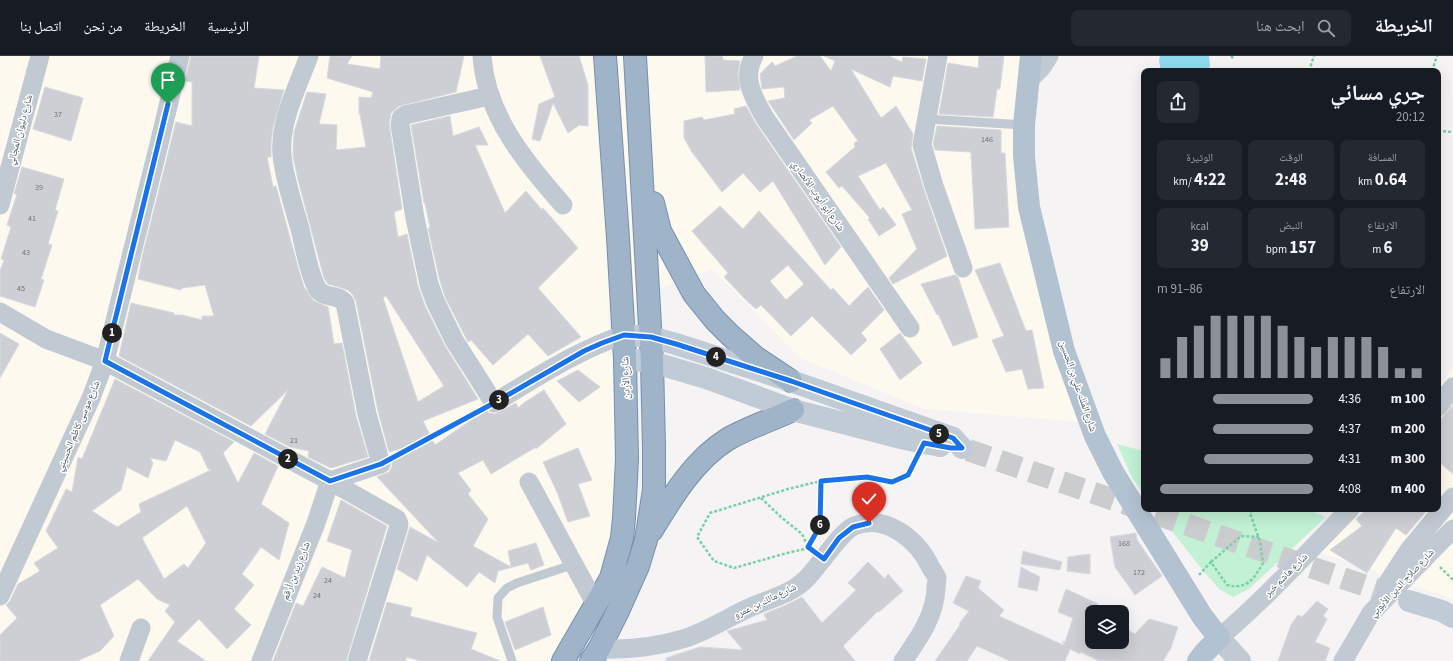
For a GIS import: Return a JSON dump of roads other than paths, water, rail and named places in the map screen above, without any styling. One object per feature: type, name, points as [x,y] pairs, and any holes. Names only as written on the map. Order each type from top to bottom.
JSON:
[{"type":"highway","name":"شارع الأردن","points":[[563,661],[611,578],[622,538],[627,459],[626,359],[605,56]]},
{"type":"highway","points":[[595,655],[617,613],[638,566],[646,540],[654,490],[651,337],[635,56]]},
{"type":"highway","points":[[641,160],[660,231],[694,294],[730,335],[755,356],[791,381]]},
{"type":"highway","points":[[646,540],[682,484],[708,454],[749,428],[793,410]]},
{"type":"main road","name":"شارع الملك علي بن الحسين","points":[[1032,56],[1024,125],[1024,156],[1029,207],[1064,351],[1095,436],[1113,472],[1202,616],[1219,638]]},
{"type":"main road","points":[[624,335],[651,337],[791,381],[953,438],[966,449],[924,443],[793,410],[706,378],[652,362],[626,359]]},
{"type":"main road","points":[[1409,601],[1442,611],[1453,617]]},
{"type":"main road","points":[[1198,661],[1219,638]]},
{"type":"street","name":"شارع دليوان المجالي","points":[[0,205],[40,56]]},
{"type":"street","name":"شارع موسى كاظم الحسيني","points":[[0,596],[88,404],[105,361],[180,56]]},
{"type":"street","points":[[309,56],[286,117],[283,134],[282,156],[308,262],[316,286],[323,294],[339,298],[344,303],[366,414],[381,464],[330,481]]},
{"type":"street","points":[[482,56],[483,73],[489,96],[513,144],[529,166],[563,205]]},
{"type":"street","name":"شارع أبو أيوب الأنصاري","points":[[754,56],[748,67],[749,81],[755,99],[765,118],[910,328]]},
{"type":"street","points":[[938,56],[922,139],[923,152],[963,268]]},
{"type":"street","points":[[1030,79],[1042,67],[1048,56]]},
{"type":"street","points":[[489,96],[405,115],[401,118],[400,125],[415,218],[429,284],[454,340],[494,403],[584,351],[624,335]]},
{"type":"street","points":[[0,312],[46,339],[105,361],[330,481],[394,517],[398,522],[398,529],[357,661]]},
{"type":"street","points":[[1441,403],[1453,387]]},
{"type":"street","name":"شارع زيد بن أرقم","points":[[261,661],[316,523],[330,481]]},
{"type":"street","points":[[530,482],[596,605]]},
{"type":"street","points":[[1371,613],[1409,550],[1453,498]]},
{"type":"street","name":"شارع هاشم خير","points":[[1219,638],[1247,614],[1291,571],[1347,512]]},
{"type":"street","points":[[1435,519],[1450,533]]},
{"type":"street","name":"شارع مالك بن عمرو","points":[[595,655],[642,648],[686,638],[791,591],[805,581],[824,559],[839,538],[853,527],[869,523],[885,524],[895,528],[920,549],[937,578],[936,594],[932,614],[903,661]]},
{"type":"street","name":"شارع صلاح الدين الأيوبي","points":[[1343,661],[1371,613],[1450,533]]},
{"type":"street","points":[[129,661],[141,628]]},
{"type":"street","points":[[1219,638],[1240,661]]},
{"type":"lane","points":[[927,119],[1024,125]]},
{"type":"lane","points":[[512,661],[497,617],[498,598],[507,588],[517,583],[574,564]]},
{"type":"water","points":[[1160,56],[1209,56],[1210,66],[1209,68],[1160,68]]},
{"type":"tunnel","points":[[968,450],[1141,509]]},
{"type":"tunnel","points":[[1149,512],[1404,599]]}]
